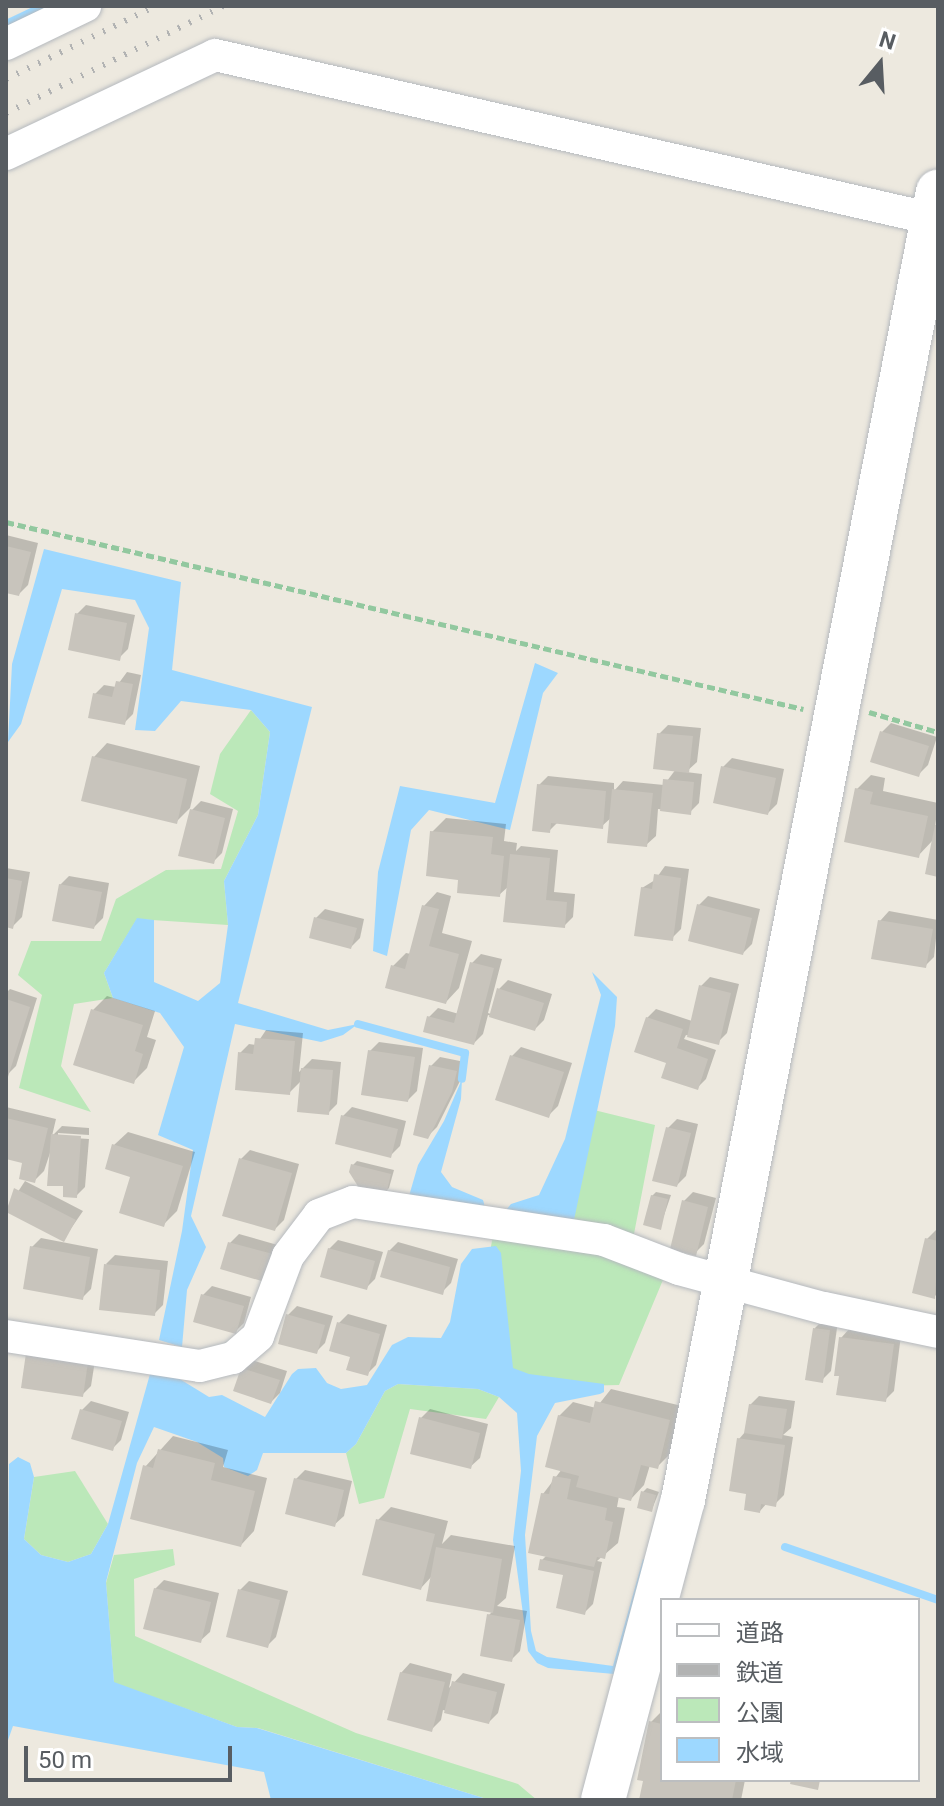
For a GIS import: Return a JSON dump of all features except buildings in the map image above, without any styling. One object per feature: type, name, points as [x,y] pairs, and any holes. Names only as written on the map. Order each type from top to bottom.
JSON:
[{"type":"street","points":[[6,44],[85,6]]},
{"type":"street","points":[[6,154],[215,55],[936,205],[931,276],[839,711],[683,1500],[603,1800]]},
{"type":"street","points":[[6,1336],[200,1366],[233,1358],[258,1336],[288,1256],[319,1215],[353,1202],[604,1240],[642,1252],[679,1269],[824,1308],[938,1332]]},
{"type":"path","points":[[6,522],[813,711],[871,712],[938,732]]},
{"type":"green space","points":[[251,710],[270,732],[258,815],[224,881],[228,925],[137,919],[104,973],[113,998],[74,1004],[61,1066],[91,1112],[19,1088],[42,995],[18,975],[31,941],[101,941],[116,899],[166,870],[221,869],[238,811],[210,794],[220,754]]},
{"type":"green space","points":[[590,1109],[655,1125],[633,1239],[673,1256],[619,1385],[531,1387],[473,1357],[496,1216],[562,1203]]},
{"type":"green space","points":[[398,1384],[478,1389],[499,1397],[486,1419],[410,1409],[384,1498],[359,1504],[346,1453],[356,1444],[385,1391]]},
{"type":"green space","points":[[75,1471],[108,1524],[91,1554],[68,1562],[41,1555],[24,1539],[34,1477]]},
{"type":"green space","points":[[173,1549],[175,1565],[134,1579],[135,1636],[356,1733],[518,1784],[537,1800],[490,1800],[258,1728],[237,1727],[114,1683],[106,1583],[114,1555]]},
{"type":"water","points":[[44,549],[181,582],[172,670],[312,707],[238,1003],[328,1030],[358,1024],[343,1035],[321,1042],[235,1024],[191,1216],[206,1247],[187,1290],[182,1347],[159,1340],[182,1231],[193,1150],[158,1135],[184,1047],[160,1013],[113,998],[104,973],[137,918],[154,920],[154,982],[198,1001],[220,983],[228,925],[224,881],[258,815],[270,732],[251,710],[181,701],[155,731],[135,730],[149,628],[135,600],[62,589],[21,724],[8,742],[12,664]]},
{"type":"water","points":[[535,663],[558,673],[543,693],[510,830],[429,810],[411,830],[387,956],[373,951],[378,872],[400,786],[495,803]]},
{"type":"water","points":[[592,972],[617,997],[615,1026],[574,1220],[506,1210],[511,1204],[539,1195],[565,1139],[601,995]]},
{"type":"water","points":[[462,1079],[461,1099],[441,1172],[452,1187],[483,1200],[485,1207],[409,1196],[418,1165],[444,1121]]},
{"type":"water","points":[[496,1246],[501,1253],[513,1368],[529,1374],[604,1384],[604,1392],[600,1394],[555,1403],[537,1436],[525,1535],[531,1631],[536,1651],[547,1657],[613,1666],[643,1559],[648,1562],[614,1674],[548,1668],[537,1663],[528,1651],[513,1540],[521,1471],[517,1413],[499,1397],[478,1389],[398,1384],[385,1391],[356,1444],[346,1453],[263,1453],[257,1470],[248,1476],[224,1467],[223,1458],[197,1442],[154,1427],[137,1463],[106,1582],[114,1682],[237,1727],[257,1728],[490,1800],[271,1800],[264,1772],[13,1726],[6,1746],[9,1464],[18,1457],[30,1463],[34,1477],[24,1539],[41,1555],[68,1562],[91,1554],[108,1524],[150,1374],[161,1370],[170,1373],[209,1397],[222,1395],[265,1417],[298,1369],[316,1368],[327,1383],[341,1389],[367,1385],[392,1345],[408,1337],[441,1338],[450,1322],[461,1264],[472,1249]]},
{"type":"waterway","points":[[6,24],[44,6]]},
{"type":"waterway","points":[[358,1024],[465,1053],[462,1079]]},
{"type":"waterway","points":[[785,1547],[938,1600]]},
{"type":"railway","points":[[6,79],[156,6]]},
{"type":"railway","points":[[6,113],[223,6]]}]
